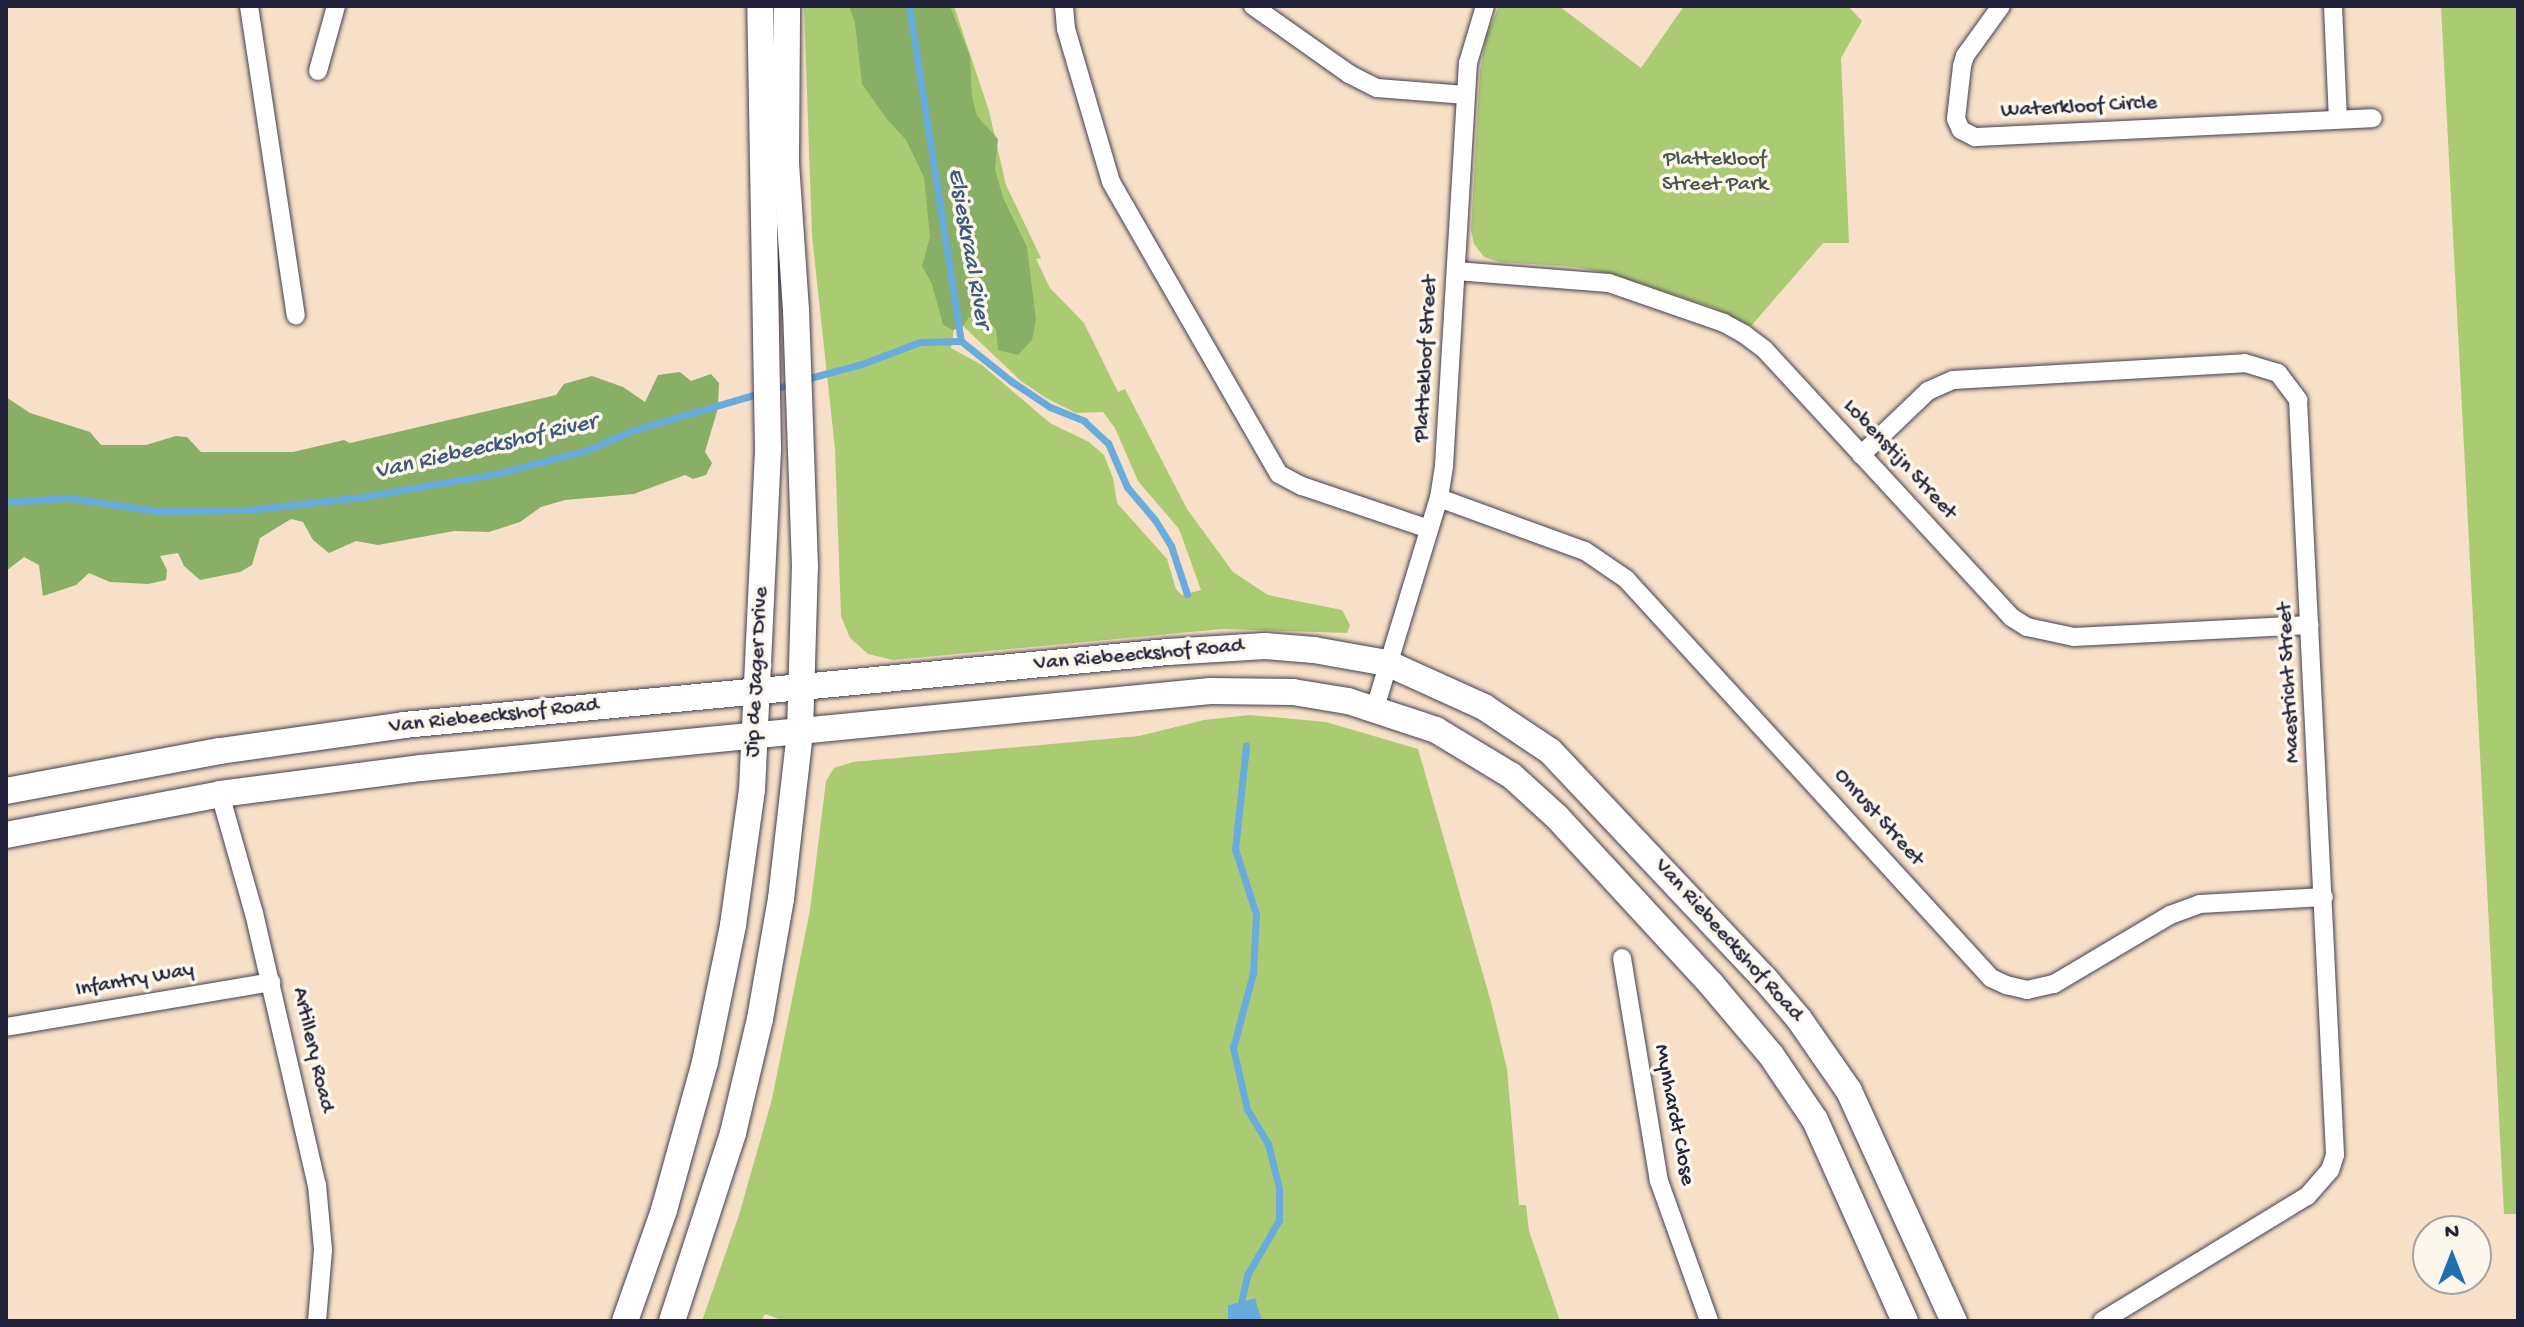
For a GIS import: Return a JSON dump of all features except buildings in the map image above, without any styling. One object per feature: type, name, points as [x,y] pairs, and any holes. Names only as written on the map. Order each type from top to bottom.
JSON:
[{"type":"street","points":[[249,6],[296,315]]},
{"type":"street","points":[[318,71],[336,6]]},
{"type":"street","points":[[746,6],[750,170],[766,235]]},
{"type":"street","name":"Jip de Jager Drive","points":[[625,1321],[664,1210],[705,1062],[741,880],[756,737],[768,449],[760,6]]},
{"type":"street","name":"Jip de Jager Drive","points":[[672,1321],[733,1133],[760,1019],[781,899],[800,733],[802,439],[786,162],[787,6]]},
{"type":"street","points":[[1064,6],[1070,43],[1111,182],[1279,474],[1302,486],[1429,529]]},
{"type":"street","points":[[1253,6],[1349,74],[1377,88],[1466,95]]},
{"type":"street","name":"Plattekloof Street","points":[[1375,708],[1439,498],[1447,431],[1468,63],[1485,6]]},
{"type":"street","name":"Waterkloof Circle","points":[[2001,6],[1965,56],[1962,66],[1956,119],[1961,130],[1975,137],[2373,118]]},
{"type":"street","points":[[2333,6],[2338,119]]},
{"type":"street","name":"Lobenstijn Street","points":[[1456,271],[1514,273],[1609,283],[1724,323],[1765,350],[2011,617],[2027,627],[2074,637],[2310,625]]},
{"type":"street","name":"Maestricht Street","points":[[1861,455],[1928,391],[1953,380],[2245,363],[2268,367],[2294,390],[2301,412],[2336,1138],[2330,1170],[2307,1196],[2102,1321]]},
{"type":"street","name":"Onrust Street","points":[[1439,498],[1585,551],[1626,579],[1991,978],[2006,985],[2027,990],[2054,984],[2170,915],[2200,904],[2324,897]]},
{"type":"street","name":"Van Riebeeckshof Road","points":[[6,791],[133,766],[353,731],[802,686],[1265,646],[1314,650],[1387,663],[1484,707],[1550,751],[1765,979],[1799,1019],[1849,1091],[1954,1321]]},
{"type":"street","name":"Van Riebeeckshof Road","points":[[6,835],[220,794],[421,768],[1237,690],[1323,696],[1375,708],[1446,735],[1484,757],[1535,795],[1743,1019],[1815,1120],[1905,1321]]},
{"type":"street","name":"Artillery Road","points":[[220,794],[271,982],[317,1185],[323,1250],[317,1321]]},
{"type":"street","name":"Mynhardt Close","points":[[1622,958],[1656,1168],[1709,1321]]},
{"type":"street","name":"Infantry Way","points":[[6,1027],[271,982]]},
{"type":"green space","points":[[804,6],[954,6],[989,111],[1006,185],[1041,258],[1036,259],[1050,288],[1084,323],[1118,392],[1125,389],[1187,509],[1233,572],[1268,595],[1342,610],[1350,625],[1347,633],[1222,629],[893,660],[868,654],[850,638],[841,616],[835,449],[812,236]],"holes":[[[963,326],[1021,381],[1076,413],[1103,412],[1115,428],[1138,481],[1179,529],[1201,590],[1182,595],[1176,589],[1167,559],[1117,503],[1113,478],[1104,455],[1089,442],[1050,423],[982,365],[951,348],[954,329]]]},
{"type":"green space","points":[[849,6],[950,6],[970,56],[972,97],[977,116],[998,139],[995,170],[1004,200],[1027,247],[1036,320],[1032,340],[1018,355],[998,350],[996,329],[988,322],[969,317],[963,326],[953,330],[943,325],[932,284],[922,266],[930,237],[924,177],[906,140],[862,84],[855,23]]},
{"type":"green space","name":"Plattekloof Street Park","points":[[1499,6],[1559,6],[1641,68],[1684,6],[1848,6],[1862,21],[1841,58],[1849,243],[1823,243],[1751,326],[1715,308],[1612,274],[1575,267],[1500,262],[1484,257],[1474,244],[1471,230],[1480,71],[1486,37]]},
{"type":"green space","points":[[2441,6],[2518,6],[2518,1214],[2504,1214]]},
{"type":"green space","points":[[680,372],[691,381],[711,374],[719,383],[718,408],[705,452],[712,463],[706,475],[693,479],[685,475],[634,494],[565,500],[541,507],[520,522],[489,532],[454,531],[378,545],[356,541],[329,553],[313,540],[303,522],[291,519],[260,538],[252,565],[240,572],[200,580],[184,566],[178,553],[160,556],[167,570],[166,580],[148,584],[110,582],[89,573],[76,585],[43,596],[39,565],[24,557],[6,571],[6,397],[30,413],[90,432],[101,445],[146,445],[176,436],[187,437],[201,452],[293,452],[344,440],[350,443],[556,395],[564,384],[592,376],[623,387],[645,402],[658,375]]},
{"type":"green space","points":[[1250,715],[1326,722],[1418,749],[1491,1002],[1507,1069],[1519,1205],[1526,1205],[1529,1231],[1560,1321],[1262,1321],[1254,1298],[1228,1305],[1228,1321],[784,1321],[765,1314],[761,1321],[702,1321],[739,1215],[772,1099],[810,910],[826,781],[834,768],[853,762],[1139,736],[1204,720]]},
{"type":"water","points":[[1255,1298],[1262,1321],[1228,1321],[1228,1305]]},
{"type":"waterway","name":"Elsieskraal River","points":[[909,6],[961,341],[1050,407],[1084,421],[1108,443],[1127,487],[1155,520],[1171,546],[1187,594]]},
{"type":"waterway","name":"Van Riebeeckshof River","points":[[806,379],[862,364],[920,342],[961,341]]},
{"type":"waterway","name":"Van Riebeeckshof River","points":[[6,502],[68,498],[158,511],[247,510],[362,497],[499,473],[588,450],[631,431],[794,383]]},
{"type":"waterway","name":"Elsieskraal River","points":[[1241,1302],[1247,1275],[1279,1220],[1279,1188],[1268,1144],[1247,1109],[1233,1048],[1253,973],[1256,914],[1235,849],[1246,746]]}]
